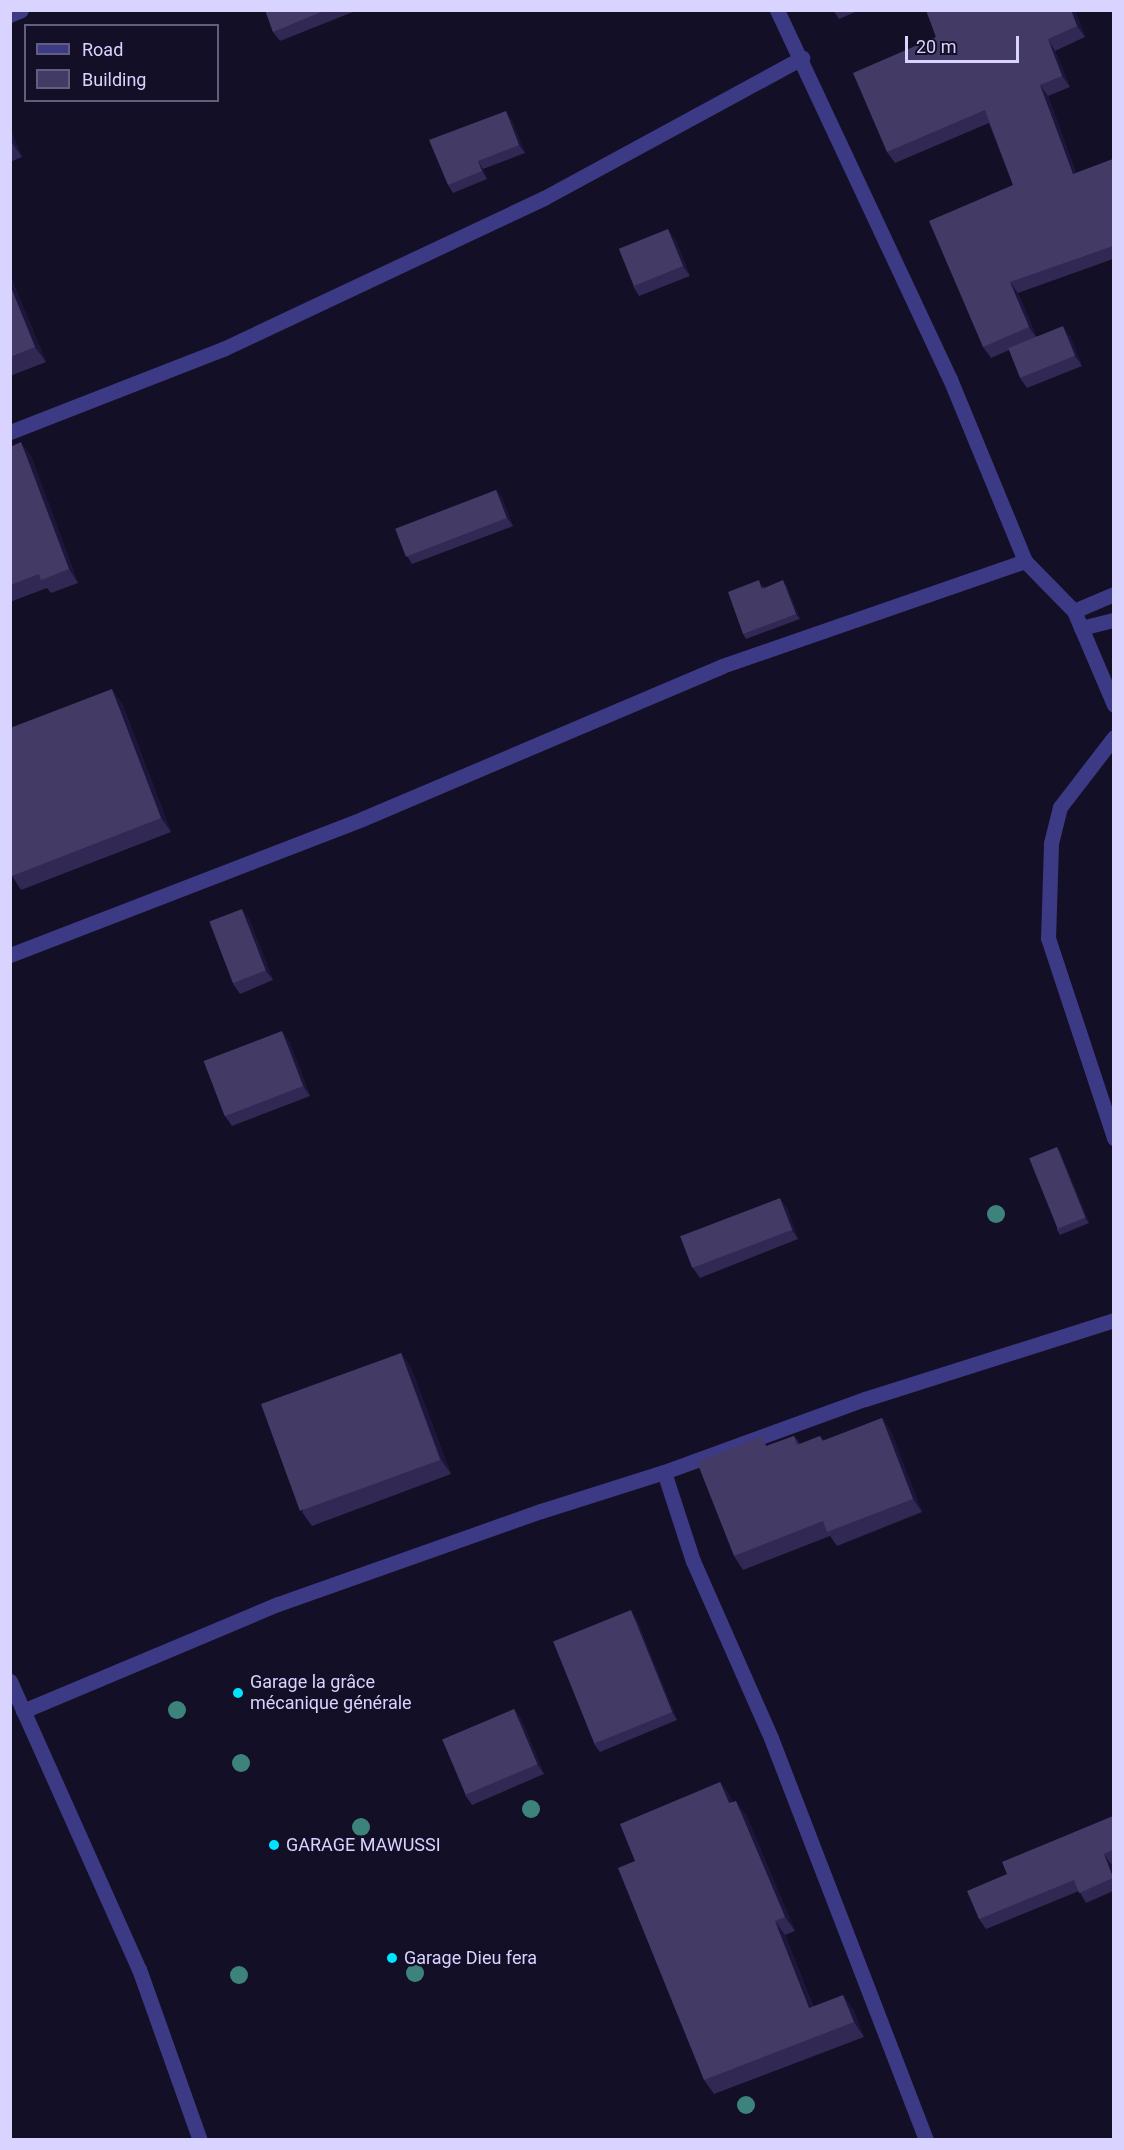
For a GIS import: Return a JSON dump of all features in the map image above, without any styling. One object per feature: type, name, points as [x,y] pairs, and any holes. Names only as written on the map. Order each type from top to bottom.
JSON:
[{"type":"street","points":[[10,15],[21,10]]},
{"type":"street","points":[[777,10],[802,58],[950,379],[1025,561],[1074,611],[1113,705]]},
{"type":"street","points":[[10,432],[223,349],[512,213],[802,58]]},
{"type":"street","points":[[10,955],[362,819],[722,666],[1025,561]]},
{"type":"street","points":[[1074,611],[1113,594]]},
{"type":"street","points":[[1082,628],[1113,620]]},
{"type":"street","points":[[1113,737],[1060,807],[1051,844],[1048,938],[1113,1138]]},
{"type":"street","points":[[23,1711],[278,1604],[541,1511],[664,1473],[865,1400],[1113,1320]]},
{"type":"street","points":[[664,1473],[693,1561],[771,1738],[926,2139]]},
{"type":"street","points":[[10,1681],[139,1969],[200,2139]]},
{"type":"building","points":[[265,10],[326,10],[273,32]]},
{"type":"building","points":[[926,10],[1071,10],[1077,26],[1048,39],[1062,76],[1040,85],[1073,174],[1113,159],[1113,246],[1010,282],[1029,327],[983,347],[929,221],[1013,185],[985,110],[887,152],[853,73],[936,37]]},
{"type":"building","points":[[506,111],[519,145],[478,161],[482,171],[448,185],[429,140]]},
{"type":"building","points":[[668,229],[683,266],[634,286],[619,249]]},
{"type":"building","points":[[10,285],[35,347],[10,357]]},
{"type":"building","points":[[1063,326],[1075,356],[1020,378],[1008,348]]},
{"type":"building","points":[[21,442],[69,569],[41,580],[39,574],[10,585],[10,447]]},
{"type":"building","points":[[496,490],[507,518],[406,557],[395,529]]},
{"type":"building","points":[[759,580],[762,589],[783,580],[796,614],[743,634],[728,592]]},
{"type":"building","points":[[112,689],[161,818],[12,876],[10,873],[10,728]]},
{"type":"building","points":[[242,909],[266,971],[233,983],[209,922]]},
{"type":"building","points":[[282,1031],[303,1086],[225,1116],[204,1061]]},
{"type":"building","points":[[1057,1147],[1085,1217],[1058,1229],[1029,1158]]},
{"type":"building","points":[[780,1198],[792,1230],[692,1268],[680,1236]]},
{"type":"building","points":[[401,1353],[440,1460],[300,1511],[261,1404]]},
{"type":"building","points":[[882,1418],[913,1499],[827,1532],[823,1521],[734,1556],[697,1462],[763,1436],[766,1446],[794,1436],[797,1445],[820,1436],[822,1441]]},
{"type":"building","points":[[631,1610],[672,1712],[594,1743],[553,1641]]},
{"type":"building","points":[[514,1709],[537,1764],[466,1795],[442,1739]]},
{"type":"building","points":[[720,1782],[729,1803],[736,1801],[785,1917],[775,1921],[809,2008],[843,1995],[854,2022],[704,2080],[618,1868],[635,1861],[620,1824]]},
{"type":"building","points":[[1113,1816],[1113,1850],[1104,1854],[1113,1878],[1079,1893],[1074,1880],[979,1919],[967,1891],[1007,1874],[1002,1862]]},
{"type":"place","name":"Garage la grâce mécanique générale","points":[[238,1693]]},
{"type":"place","name":"GARAGE MAWUSSI","points":[[274,1845]]},
{"type":"place","name":"Garage Dieu fera","points":[[392,1958]]}]
